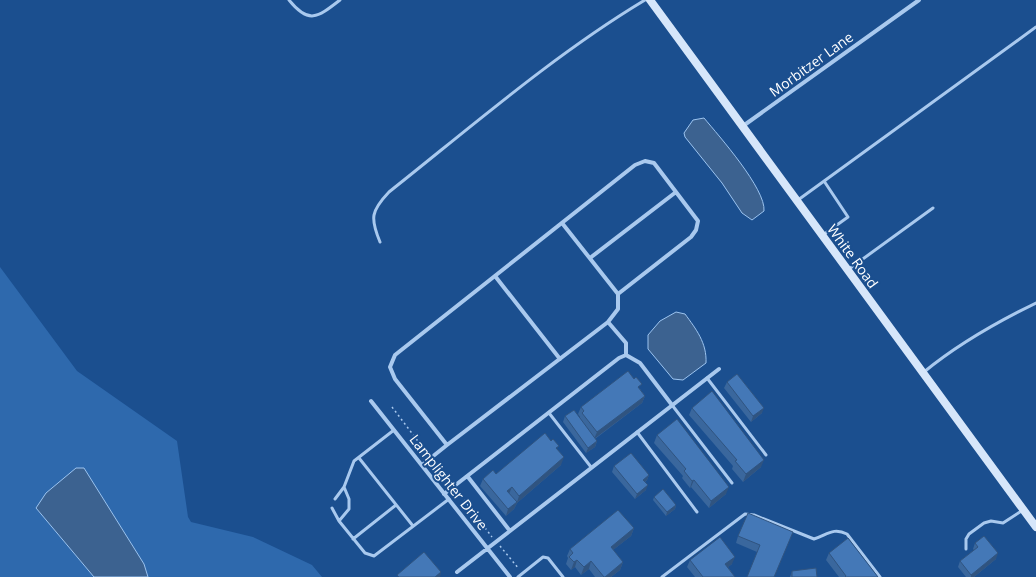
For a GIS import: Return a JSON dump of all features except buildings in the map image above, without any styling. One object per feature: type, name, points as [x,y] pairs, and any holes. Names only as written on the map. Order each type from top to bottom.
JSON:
[{"type":"street","name":"White Road","points":[[650,0],[1036,527]]},
{"type":"street","name":"Morbitzer Lane","points":[[743,126],[919,0]]},
{"type":"street","points":[[447,446],[395,378],[390,367],[395,356],[635,165],[645,161],[654,164],[698,221],[696,230],[691,237],[618,294]]},
{"type":"street","points":[[590,258],[676,192]]},
{"type":"street","points":[[422,465],[608,322],[618,309],[618,294],[562,223]]},
{"type":"street","points":[[495,276],[560,359]]},
{"type":"street","points":[[608,322],[626,343],[626,355]]},
{"type":"street","points":[[626,355],[640,363],[672,405]]},
{"type":"street","points":[[444,494],[468,477],[619,358],[626,355]]},
{"type":"street","points":[[457,572],[719,368]]},
{"type":"street","name":"Lamplighter Drive","points":[[371,401],[510,577]]},
{"type":"street","points":[[468,477],[510,531]]},
{"type":"lane","points":[[289,0],[301,13],[311,17],[320,15],[340,0]]},
{"type":"lane","points":[[380,242],[374,228],[373,216],[378,204],[389,192],[508,97],[612,20],[645,0]]},
{"type":"lane","points":[[797,201],[1036,27]]},
{"type":"lane","points":[[822,236],[848,216],[824,181]]},
{"type":"lane","points":[[848,270],[932,208]]},
{"type":"lane","points":[[923,374],[939,360],[994,324],[1036,302]]},
{"type":"lane","points":[[707,378],[766,455]]},
{"type":"lane","points":[[672,405],[732,483]]},
{"type":"lane","points":[[549,413],[591,467]]},
{"type":"lane","points":[[335,499],[344,487],[354,461],[394,430]]},
{"type":"lane","points":[[637,432],[697,512]]},
{"type":"lane","points":[[359,458],[413,526]]},
{"type":"lane","points":[[339,521],[349,509],[349,499],[344,487]]},
{"type":"lane","points":[[332,508],[339,521],[365,553],[374,556],[449,500]]},
{"type":"lane","points":[[353,539],[396,505]]},
{"type":"lane","points":[[966,550],[966,539],[969,534],[984,523],[991,521],[1003,523],[1023,510]]},
{"type":"lane","points":[[662,577],[745,514],[754,515],[814,539],[832,530],[840,530],[847,534],[880,577]]},
{"type":"lane","points":[[518,577],[543,557],[548,558],[563,577]]},
{"type":"shaded area","points":[[704,118],[740,163],[758,190],[763,201],[764,211],[752,220],[742,213],[722,183],[685,137],[684,133],[693,120]]},
{"type":"shaded area","points":[[0,267],[77,371],[177,441],[188,517],[191,522],[253,537],[312,565],[322,577],[148,577],[144,564],[84,468],[76,468],[36,508],[94,577],[0,577]]},
{"type":"shaded area","points":[[676,312],[685,314],[693,325],[703,343],[706,356],[706,363],[683,380],[673,379],[648,349],[648,335],[660,321]]},
{"type":"shaded area","points":[[76,468],[84,468],[144,564],[148,577],[94,577],[36,508],[46,493]]}]
